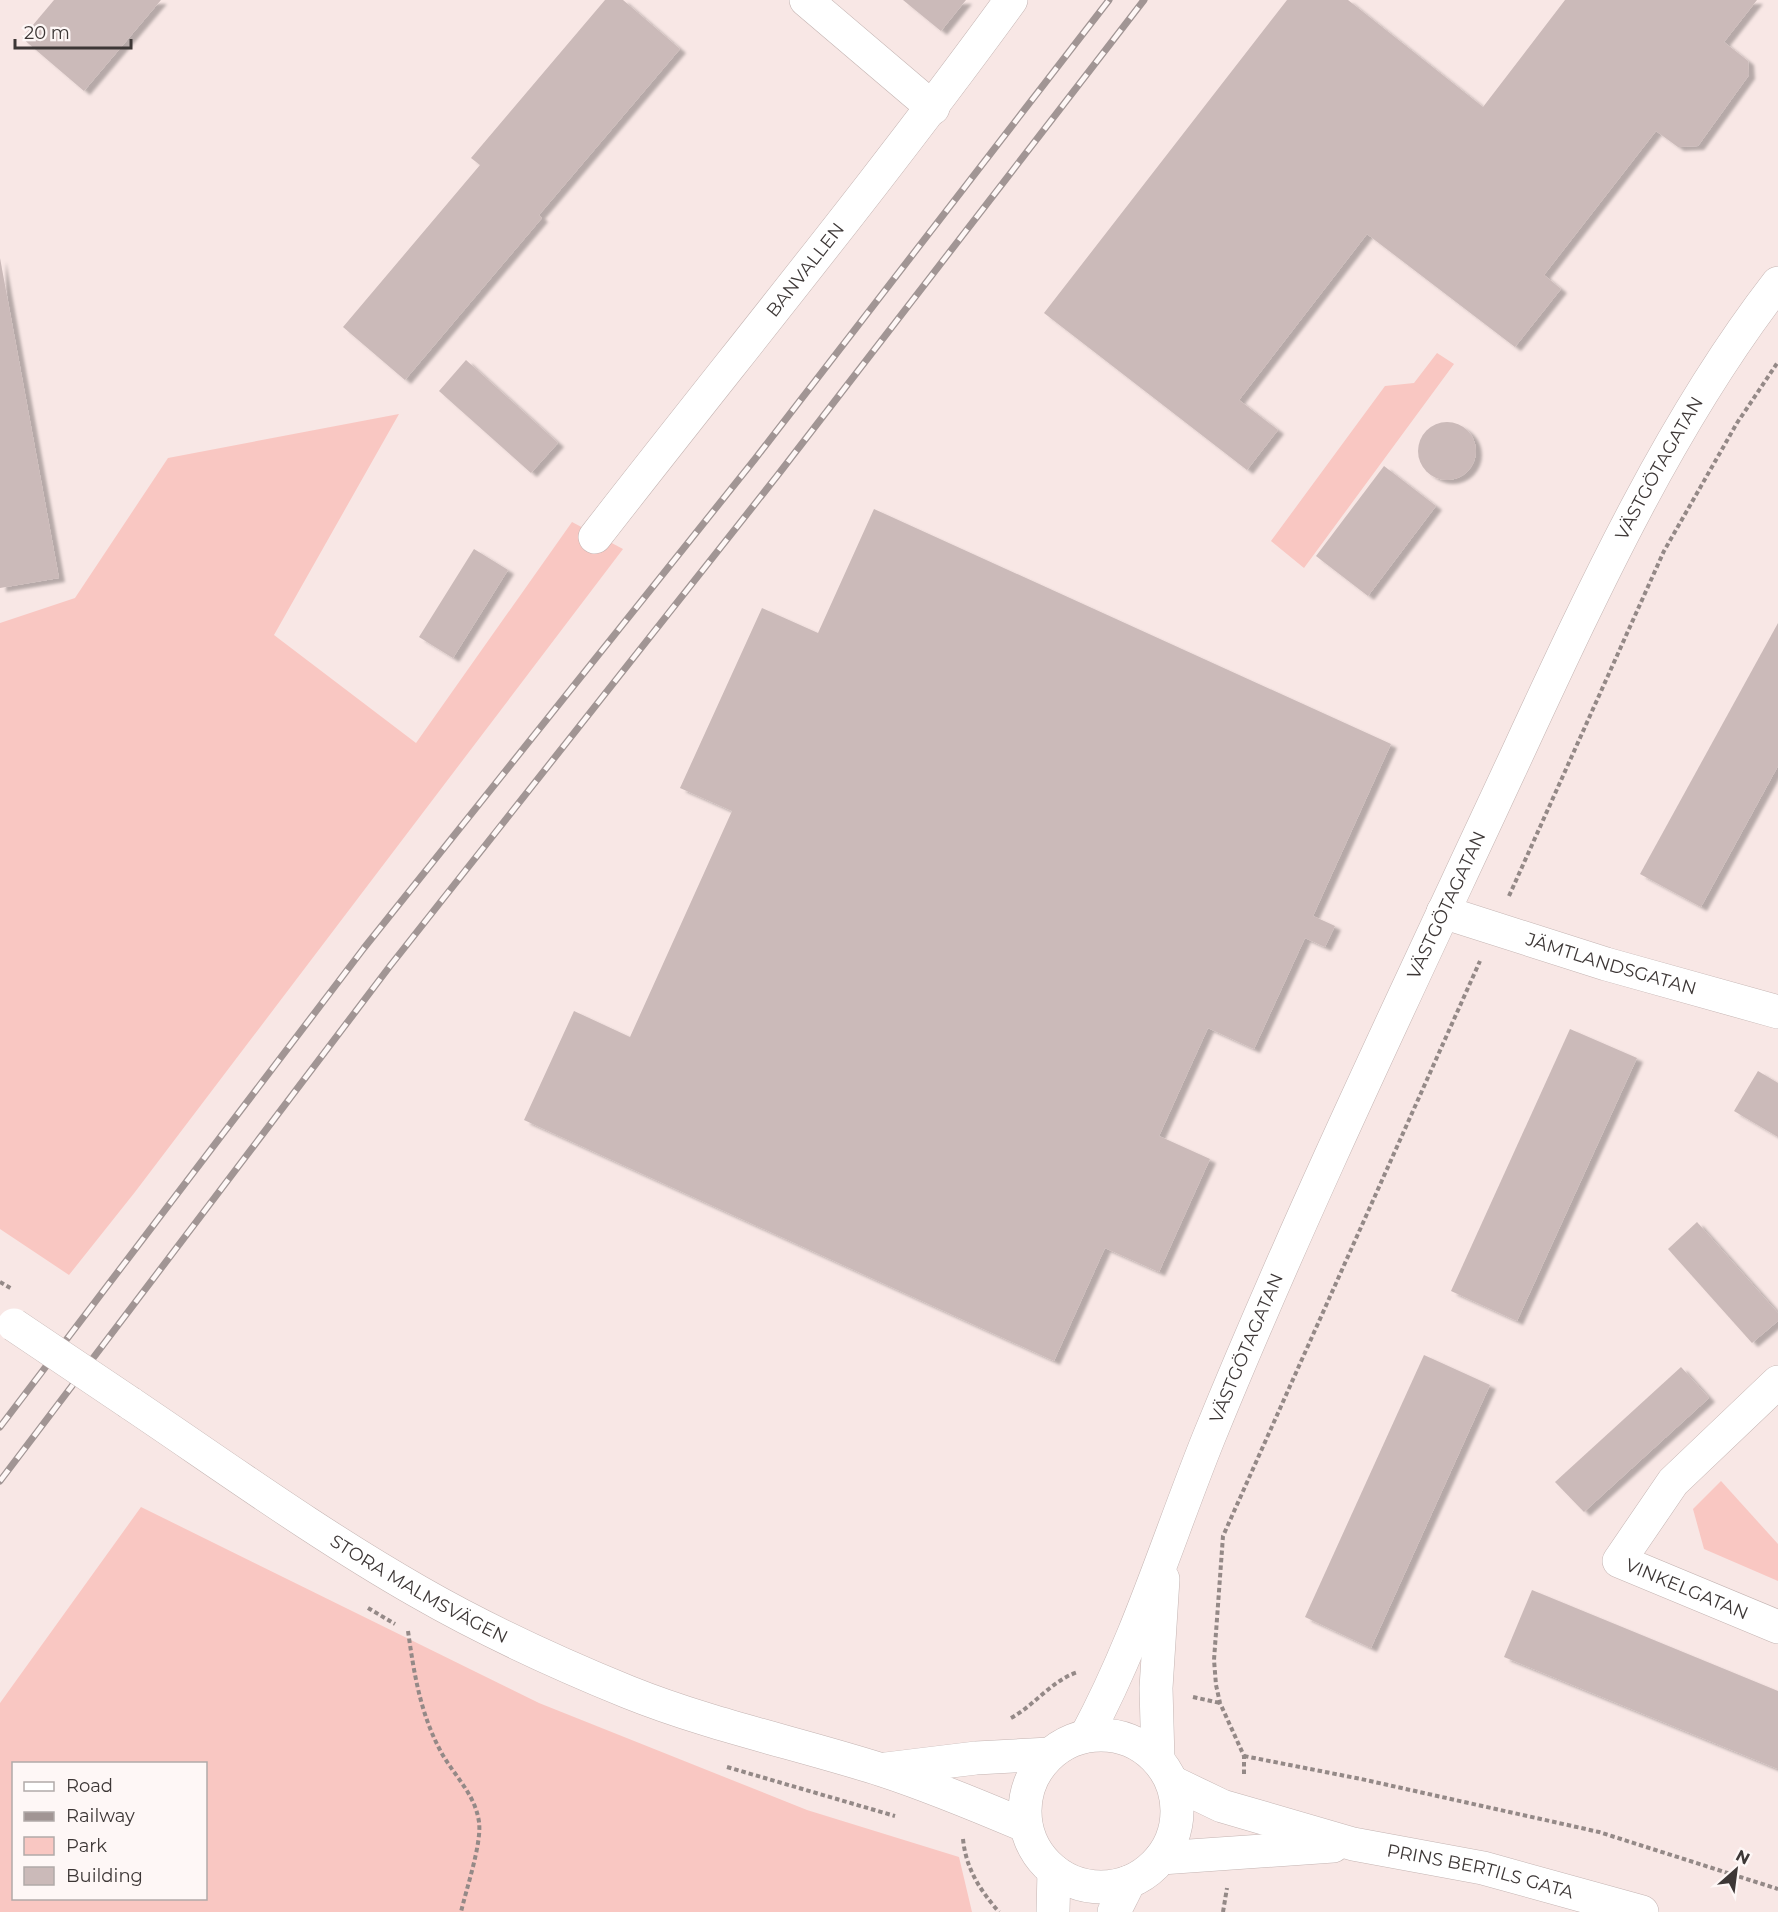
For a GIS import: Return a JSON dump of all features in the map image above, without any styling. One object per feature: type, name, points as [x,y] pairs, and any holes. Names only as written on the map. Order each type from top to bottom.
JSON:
[{"type":"street","points":[[806,0],[933,108]]},
{"type":"street","name":"BANVALLEN","points":[[595,537],[933,108],[1011,0]]},
{"type":"street","name":"VÄSTGÖTAGATAN","points":[[1086,1736],[1110,1690],[1114,1674],[1165,1553],[1214,1426],[1340,1137],[1574,633],[1677,436],[1778,283]]},
{"type":"street","name":"JÄMTLANDSGATAN","points":[[1443,912],[1606,964],[1778,1012]]},
{"type":"street","name":"STORA MALMSVÄGEN","points":[[7,1321],[302,1519],[420,1593],[527,1647],[650,1700],[748,1733],[882,1770],[1026,1826]]},
{"type":"street","name":"VINKELGATAN","points":[[1778,1382],[1673,1482],[1619,1561],[1778,1627]]},
{"type":"street","name":"VÄSTGÖTAGATAN","points":[[1165,1553],[1156,1688],[1165,1771]]},
{"type":"street","points":[[1104,1734],[1138,1744],[1165,1771],[1176,1795],[1177,1819],[1174,1835],[1161,1858],[1141,1876],[1130,1882],[1103,1887],[1083,1885],[1054,1871],[1036,1851],[1026,1826],[1026,1796],[1034,1774],[1050,1754],[1061,1746],[1086,1736],[1104,1734]]},
{"type":"street","name":"STORA MALMSVÄGEN","points":[[882,1770],[976,1758],[1050,1754]]},
{"type":"street","name":"PRINS BERTILS GATA","points":[[1165,1771],[1222,1806],[1353,1844],[1483,1868],[1642,1912]]},
{"type":"street","name":"PRINS BERTILS GATA","points":[[1161,1858],[1353,1844]]},
{"type":"street","points":[[1053,1912],[1054,1871]]},
{"type":"street","points":[[1114,1912],[1130,1882]]},
{"type":"path","points":[[1778,362],[1737,423],[1664,551],[1223,1536],[1214,1660],[1220,1704],[1244,1756],[1361,1779],[1599,1832],[1681,1856],[1778,1889]]},
{"type":"path","points":[[408,1631],[417,1690],[427,1723],[442,1753],[475,1803],[480,1825],[460,1912]]},
{"type":"path","points":[[1008,1720],[1026,1710],[1058,1680],[1071,1674]]},
{"type":"path","points":[[962,1835],[965,1857],[972,1875],[999,1912]]},
{"type":"green space","points":[[1437,353],[1454,364],[1304,568],[1271,541],[1385,386],[1414,383]]},
{"type":"green space","points":[[399,414],[274,635],[416,743],[572,522],[623,549],[135,1192],[69,1275],[0,1229],[0,623],[75,598],[168,458]]},
{"type":"green space","points":[[1721,1481],[1778,1544],[1778,1581],[1704,1549],[1693,1509]]},
{"type":"green space","points":[[141,1507],[539,1703],[807,1810],[959,1857],[972,1912],[0,1912],[0,1703]]},
{"type":"building","points":[[54,0],[161,0],[84,91],[22,38]]},
{"type":"building","points":[[605,0],[623,0],[680,49],[539,215],[542,218],[405,380],[343,327],[480,165],[471,158]]},
{"type":"building","points":[[903,0],[966,0],[941,31]]},
{"type":"building","points":[[1287,0],[1348,0],[1483,107],[1565,0],[1757,0],[1724,42],[1748,61],[1749,75],[1698,146],[1678,147],[1656,131],[1544,275],[1561,289],[1515,347],[1367,234],[1239,400],[1278,430],[1247,470],[1044,313]]},
{"type":"building","points":[[0,258],[59,578],[0,588]]},
{"type":"building","points":[[466,360],[558,443],[531,473],[439,391]]},
{"type":"building","points":[[1447,422],[1458,424],[1471,435],[1476,451],[1474,462],[1463,475],[1447,480],[1436,478],[1423,467],[1418,451],[1420,440],[1431,427]]},
{"type":"building","points":[[1384,466],[1436,506],[1368,596],[1316,556]]},
{"type":"building","points":[[874,509],[1391,744],[1313,916],[1335,926],[1325,947],[1305,938],[1254,1049],[1208,1028],[1159,1136],[1210,1159],[1159,1272],[1105,1248],[1054,1361],[524,1120],[574,1011],[630,1037],[732,811],[680,788],[762,608],[818,633]]},
{"type":"building","points":[[474,549],[508,570],[453,658],[419,637]]},
{"type":"building","points":[[1778,623],[1778,766],[1701,907],[1640,874]]},
{"type":"building","points":[[1570,1029],[1637,1058],[1517,1321],[1451,1291]]},
{"type":"building","points":[[1758,1071],[1778,1083],[1778,1137],[1734,1111]]},
{"type":"building","points":[[1697,1222],[1778,1313],[1778,1321],[1752,1343],[1668,1249]]},
{"type":"building","points":[[1424,1355],[1490,1385],[1371,1648],[1305,1617]]},
{"type":"building","points":[[1681,1367],[1709,1398],[1584,1512],[1555,1482]]},
{"type":"building","points":[[1532,1590],[1778,1691],[1778,1769],[1504,1657]]},
{"type":"railway","points":[[0,1427],[364,948],[755,459],[1109,0]]},
{"type":"railway","points":[[0,1481],[390,966],[777,476],[1144,0]]}]
